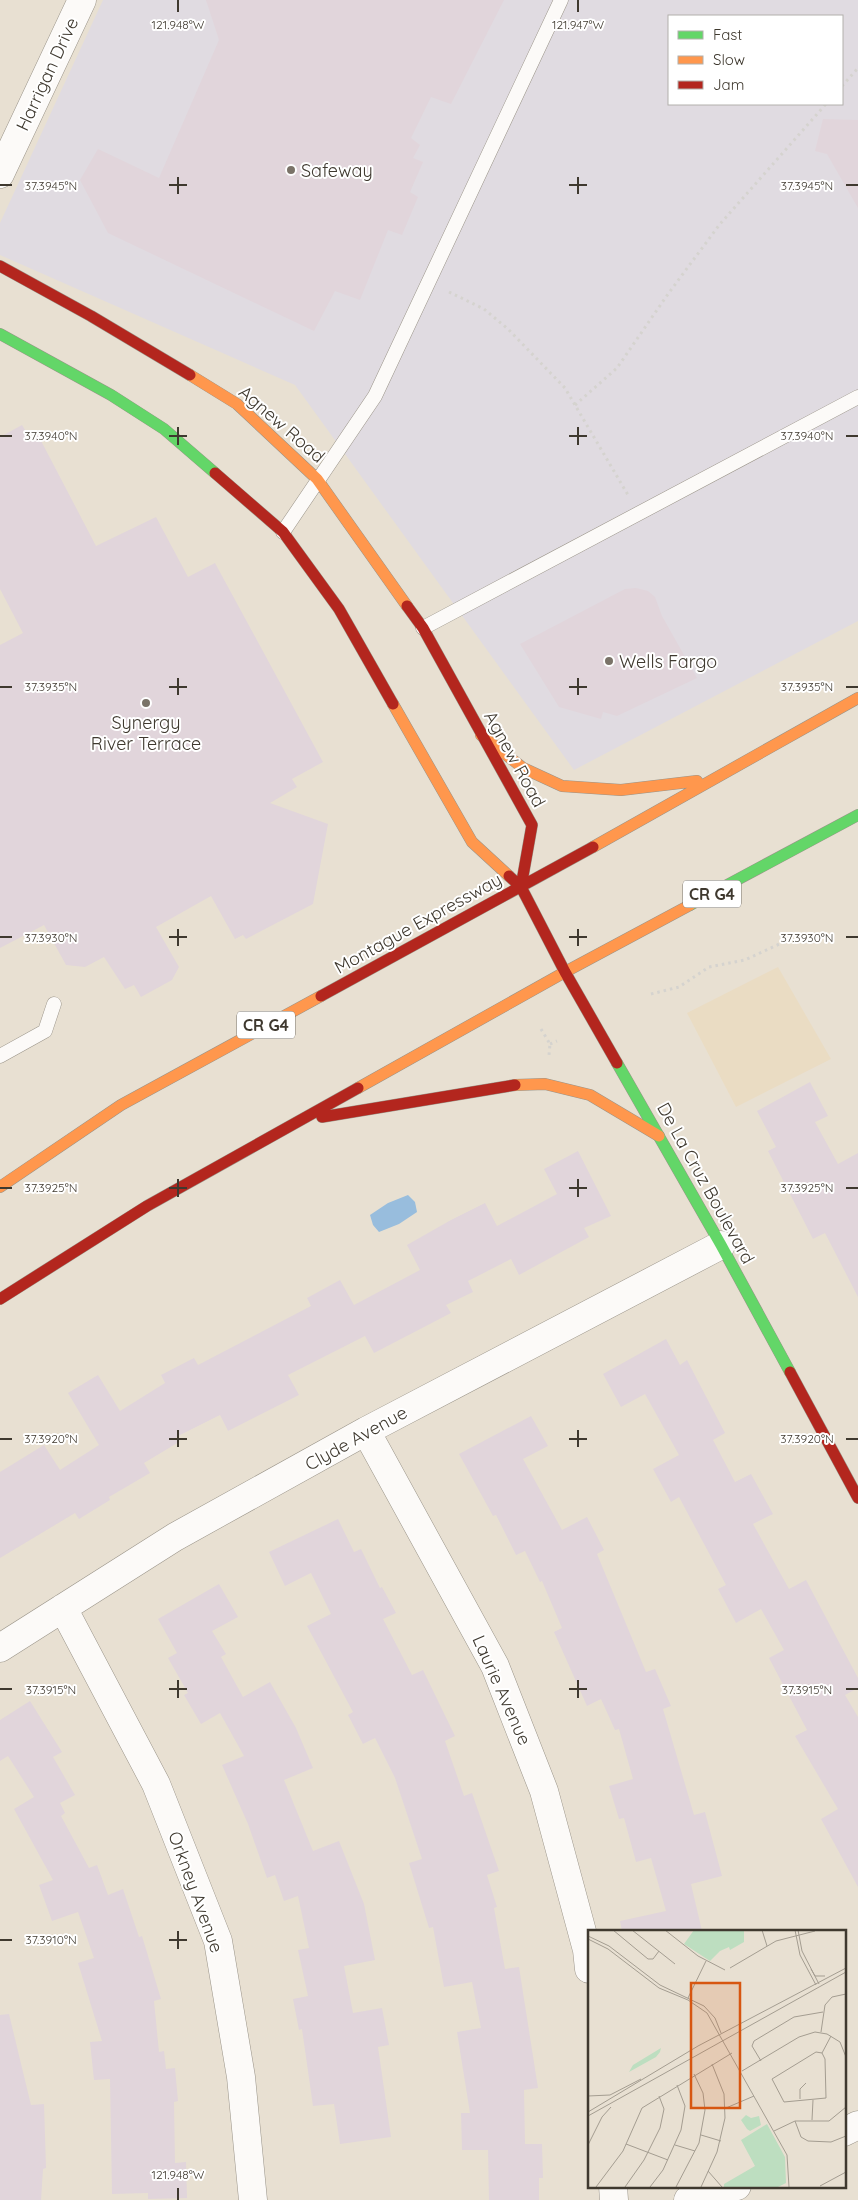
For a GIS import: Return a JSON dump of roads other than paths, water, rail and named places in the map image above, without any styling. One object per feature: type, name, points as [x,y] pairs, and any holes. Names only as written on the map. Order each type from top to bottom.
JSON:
[{"type":"main road","name":"Agnew Road","points":[[0,266],[91,316],[237,404],[318,479],[423,628],[532,825],[521,887]]},
{"type":"main road","points":[[0,334],[111,395],[164,429],[283,532],[340,609],[472,842],[521,887]]},
{"type":"main road","name":"Montague Expressway","points":[[0,1187],[121,1105],[521,887],[858,698]]},
{"type":"main road","points":[[481,735],[524,768],[562,786],[621,790],[711,779]]},
{"type":"main road","name":"CR G4","points":[[0,1298],[147,1206],[566,972],[858,815]]},
{"type":"main road","name":"De La Cruz Boulevard","points":[[521,887],[566,972],[722,1245],[858,1498]]},
{"type":"main road","points":[[303,1120],[511,1085],[545,1084],[590,1095],[659,1136]]},
{"type":"street","name":"Harrigan Drive","points":[[0,174],[82,0]]},
{"type":"street","name":"Clyde Avenue","points":[[0,1648],[175,1537],[366,1431],[722,1245]]},
{"type":"street","name":"Laurie Avenue","points":[[366,1431],[495,1666],[544,1790],[588,1960]]},
{"type":"street","name":"Orkney Avenue","points":[[63,1608],[156,1784],[218,1941],[242,2077],[253,2200]]},
{"type":"street","points":[[846,2131],[858,2125]]},
{"type":"street","points":[[688,2200],[730,2188]]},
{"type":"lane","points":[[283,532],[375,396],[561,0]]},
{"type":"lane","points":[[423,628],[858,397]]},
{"type":"lane","points":[[0,1056],[45,1030],[54,1004]]},
{"type":"water","points":[[408,1195],[415,1202],[417,1212],[399,1224],[379,1232],[373,1225],[370,1215],[388,1203]]},
{"type":"place","name":"Safeway","points":[[291,170]]},
{"type":"place","name":"Wells Fargo","points":[[609,661]]},
{"type":"place","name":"Synergy River Terrace","points":[[146,703]]}]
